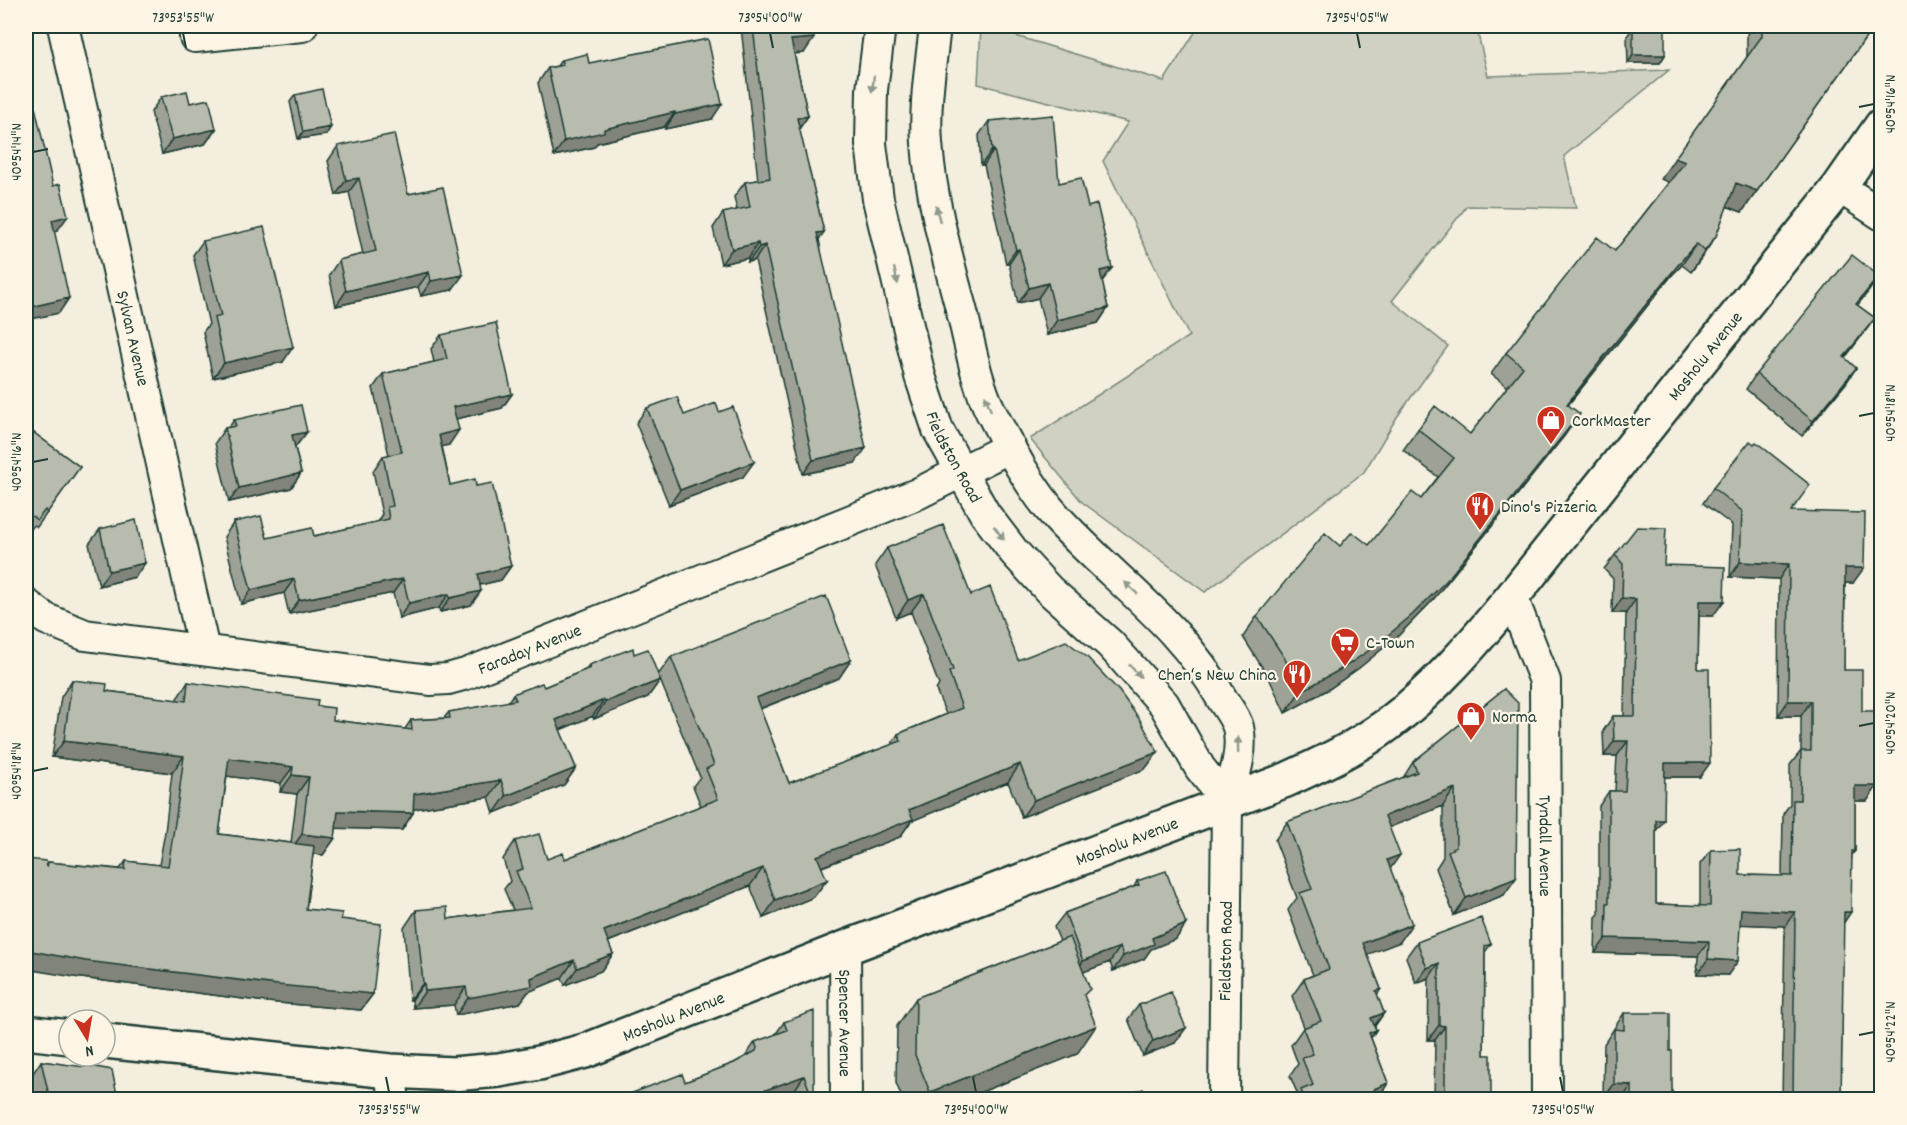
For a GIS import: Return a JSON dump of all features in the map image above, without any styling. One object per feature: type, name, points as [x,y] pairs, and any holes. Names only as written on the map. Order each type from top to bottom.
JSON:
[{"type":"street","name":"Sylvan Avenue","points":[[63,26],[204,650]]},
{"type":"street","points":[[195,37],[302,26]]},
{"type":"street","name":"Fieldston Road","points":[[880,26],[872,90],[871,144],[878,198],[921,376],[938,430],[984,514],[1014,552],[1049,590],[1110,644],[1164,704],[1200,768],[1227,802]]},
{"type":"street","name":"Fieldston Road","points":[[935,26],[927,94],[926,141],[932,189],[974,360],[989,409],[1031,484],[1056,517],[1087,550],[1179,636],[1211,678],[1238,726],[1238,764],[1227,802],[1224,1100]]},
{"type":"street","name":"Mosholu Avenue","points":[[117,1043],[392,1085],[453,1074],[499,1071],[539,1063],[585,1051],[845,948],[1286,780],[1319,765],[1386,726],[1424,695],[1467,651],[1839,187],[1881,125]]},
{"type":"street","points":[[1839,187],[1881,215]]},
{"type":"street","name":"Faraday Avenue","points":[[26,604],[46,619],[85,635],[430,680],[448,679],[466,674],[917,494],[1010,447]]},
{"type":"street","name":"Tyndall Avenue","points":[[1512,597],[1545,681],[1547,1100]]},
{"type":"street","name":"Spencer Avenue","points":[[845,948],[846,1100]]},
{"type":"street","points":[[26,1032],[57,1036]]},
{"type":"shaded area","points":[[981,26],[1001,26],[1016,36],[1164,81],[1199,26],[1476,26],[1488,76],[1669,70],[1564,156],[1576,208],[1467,206],[1392,301],[1448,346],[1397,417],[1364,472],[1205,592],[1082,502],[1030,439],[1189,336],[1103,161],[1128,122],[978,84]]},
{"type":"building","points":[[753,26],[813,26],[814,38],[791,40],[808,116],[797,118],[824,232],[817,233],[866,448],[813,460],[765,245],[759,247],[758,243],[732,249],[723,213],[750,207],[745,182],[770,178]]},
{"type":"building","points":[[1762,26],[1874,26],[1757,191],[1736,183],[1716,236],[1705,251],[1696,244],[1609,350],[1567,404],[1580,414],[1447,580],[1412,615],[1374,647],[1343,668],[1300,692],[1284,657],[1257,616],[1325,533],[1340,546],[1352,532],[1369,545],[1412,492],[1421,499],[1454,458],[1418,429],[1435,406],[1470,434],[1523,367],[1506,353],[1597,237],[1615,251],[1685,162],[1675,158],[1762,36]]},
{"type":"building","points":[[1633,28],[1665,28],[1665,55],[1633,55]]},
{"type":"building","points":[[708,39],[722,104],[675,114],[675,112],[564,141],[548,68],[563,65],[561,60],[587,54],[589,63]]},
{"type":"building","points":[[28,76],[53,186],[60,184],[68,216],[52,220],[69,298],[26,308],[26,77]]},
{"type":"building","points":[[322,89],[331,127],[303,132],[295,95]]},
{"type":"building","points":[[187,91],[190,103],[209,99],[216,129],[172,139],[161,97]]},
{"type":"building","points":[[1053,115],[1059,183],[1081,178],[1088,207],[1097,204],[1112,268],[1100,271],[1108,308],[1057,320],[1048,283],[1029,288],[1019,249],[1016,250],[994,150],[992,150],[989,121]]},
{"type":"building","points":[[394,134],[408,194],[443,187],[463,275],[431,281],[429,272],[346,291],[339,260],[376,251],[359,178],[346,180],[338,146]]},
{"type":"building","points":[[264,227],[293,347],[224,363],[214,318],[221,316],[203,241]]},
{"type":"building","points":[[1852,255],[1879,276],[1856,304],[1875,318],[1844,357],[1856,368],[1813,421],[1756,374]]},
{"type":"building","points":[[496,323],[512,394],[453,407],[459,430],[439,435],[450,485],[475,479],[476,486],[492,483],[511,566],[478,574],[481,591],[450,598],[449,594],[409,603],[403,579],[299,600],[294,579],[251,590],[234,522],[261,516],[267,538],[312,528],[314,536],[389,519],[387,507],[393,506],[383,456],[402,452],[383,374],[447,359],[441,335]]},
{"type":"building","points":[[677,397],[684,415],[716,403],[719,412],[733,407],[754,462],[680,490],[647,408]]},
{"type":"building","points":[[301,405],[307,432],[292,435],[301,473],[239,488],[225,428],[236,426],[234,420]]},
{"type":"building","points":[[26,427],[80,467],[47,513],[45,510],[37,520],[26,512]]},
{"type":"building","points":[[1750,441],[1754,444],[1756,442],[1810,485],[1791,511],[1865,513],[1864,568],[1845,568],[1844,670],[1862,670],[1862,711],[1878,711],[1877,786],[1855,786],[1855,851],[1852,851],[1851,912],[1844,912],[1841,1100],[1793,1100],[1795,912],[1741,909],[1738,961],[1708,959],[1709,941],[1606,938],[1607,903],[1609,903],[1609,791],[1625,791],[1628,741],[1614,741],[1613,716],[1635,716],[1636,599],[1622,598],[1623,564],[1615,555],[1637,527],[1666,528],[1664,565],[1725,567],[1724,601],[1699,601],[1698,669],[1709,669],[1710,763],[1665,763],[1664,820],[1656,820],[1656,904],[1710,906],[1711,850],[1740,849],[1740,875],[1792,876],[1793,800],[1800,800],[1801,751],[1811,751],[1811,701],[1788,701],[1789,564],[1740,562],[1742,511],[1713,488]]},
{"type":"building","points":[[136,520],[145,563],[109,571],[100,529]]},
{"type":"building","points":[[943,525],[971,595],[990,587],[1018,660],[1066,641],[1087,657],[1119,691],[1140,720],[1158,752],[1034,800],[1020,764],[909,810],[913,819],[817,856],[827,880],[775,900],[763,868],[604,931],[613,954],[577,968],[574,960],[531,978],[532,986],[468,998],[466,987],[425,991],[416,910],[447,907],[448,919],[531,908],[516,871],[523,869],[515,841],[539,834],[547,859],[563,853],[565,859],[718,799],[706,769],[714,765],[671,657],[826,596],[851,660],[756,698],[789,783],[901,741],[898,734],[962,708],[949,672],[953,670],[924,594],[908,600],[887,548]]},
{"type":"building","points":[[633,648],[634,654],[648,649],[660,680],[556,720],[576,768],[506,796],[501,780],[414,794],[413,813],[338,811],[335,838],[302,834],[309,777],[292,775],[293,767],[229,758],[219,834],[314,846],[306,909],[342,913],[341,919],[381,924],[373,994],[278,985],[86,961],[26,950],[26,859],[46,861],[47,867],[48,862],[125,870],[126,861],[168,866],[184,756],[64,741],[72,680],[107,684],[106,691],[186,701],[188,682],[318,700],[317,706],[334,708],[333,720],[412,730],[411,720],[450,718],[449,712],[516,700],[513,694],[542,683],[544,687],[590,668],[589,665]]},
{"type":"building","points":[[1504,689],[1518,703],[1516,878],[1466,898],[1448,851],[1456,847],[1455,788],[1385,816],[1400,855],[1387,860],[1412,924],[1363,943],[1381,989],[1376,991],[1384,1013],[1371,1018],[1376,1030],[1369,1033],[1388,1083],[1374,1089],[1375,1092],[1363,1097],[1364,1100],[1305,1100],[1301,1090],[1313,1085],[1302,1058],[1313,1054],[1303,1028],[1321,1021],[1304,979],[1329,969],[1300,893],[1312,889],[1287,822],[1417,772],[1413,762]]},
{"type":"building","points":[[1166,871],[1186,924],[1152,938],[1154,944],[1123,956],[1120,947],[1083,961],[1065,913],[1139,885],[1137,881]]},
{"type":"building","points":[[1481,918],[1491,944],[1485,946],[1484,1055],[1491,1055],[1491,1100],[1445,1100],[1445,1026],[1439,1025],[1439,963],[1427,968],[1417,942]]},
{"type":"building","points":[[1070,937],[1090,989],[1084,995],[1096,1026],[930,1092],[915,1055],[916,998]]},
{"type":"building","points":[[1171,992],[1186,1028],[1153,1041],[1139,1005]]},
{"type":"building","points":[[814,1011],[814,1094],[811,1094],[804,1076],[749,1096],[750,1100],[614,1100],[682,1074],[685,1082],[734,1063],[756,1051],[755,1042],[787,1030],[784,1022]]},
{"type":"building","points":[[1624,1013],[1670,1013],[1672,1100],[1632,1100],[1632,1085],[1614,1084],[1614,1029],[1624,1030]]},
{"type":"building","points":[[41,1061],[57,1063],[57,1068],[112,1070],[118,1100],[50,1100]]},
{"type":"building","points":[[1143,1089],[1147,1100],[1117,1100]]},
{"type":"place","name":"CorkMaster","points":[[1551,446]]},
{"type":"place","name":"Dino's Pizzeria","points":[[1480,532]]},
{"type":"place","name":"C-Town","points":[[1345,668]]},
{"type":"place","name":"Chen‘s New China","points":[[1297,700]]},
{"type":"place","name":"Norma","points":[[1471,742]]}]
